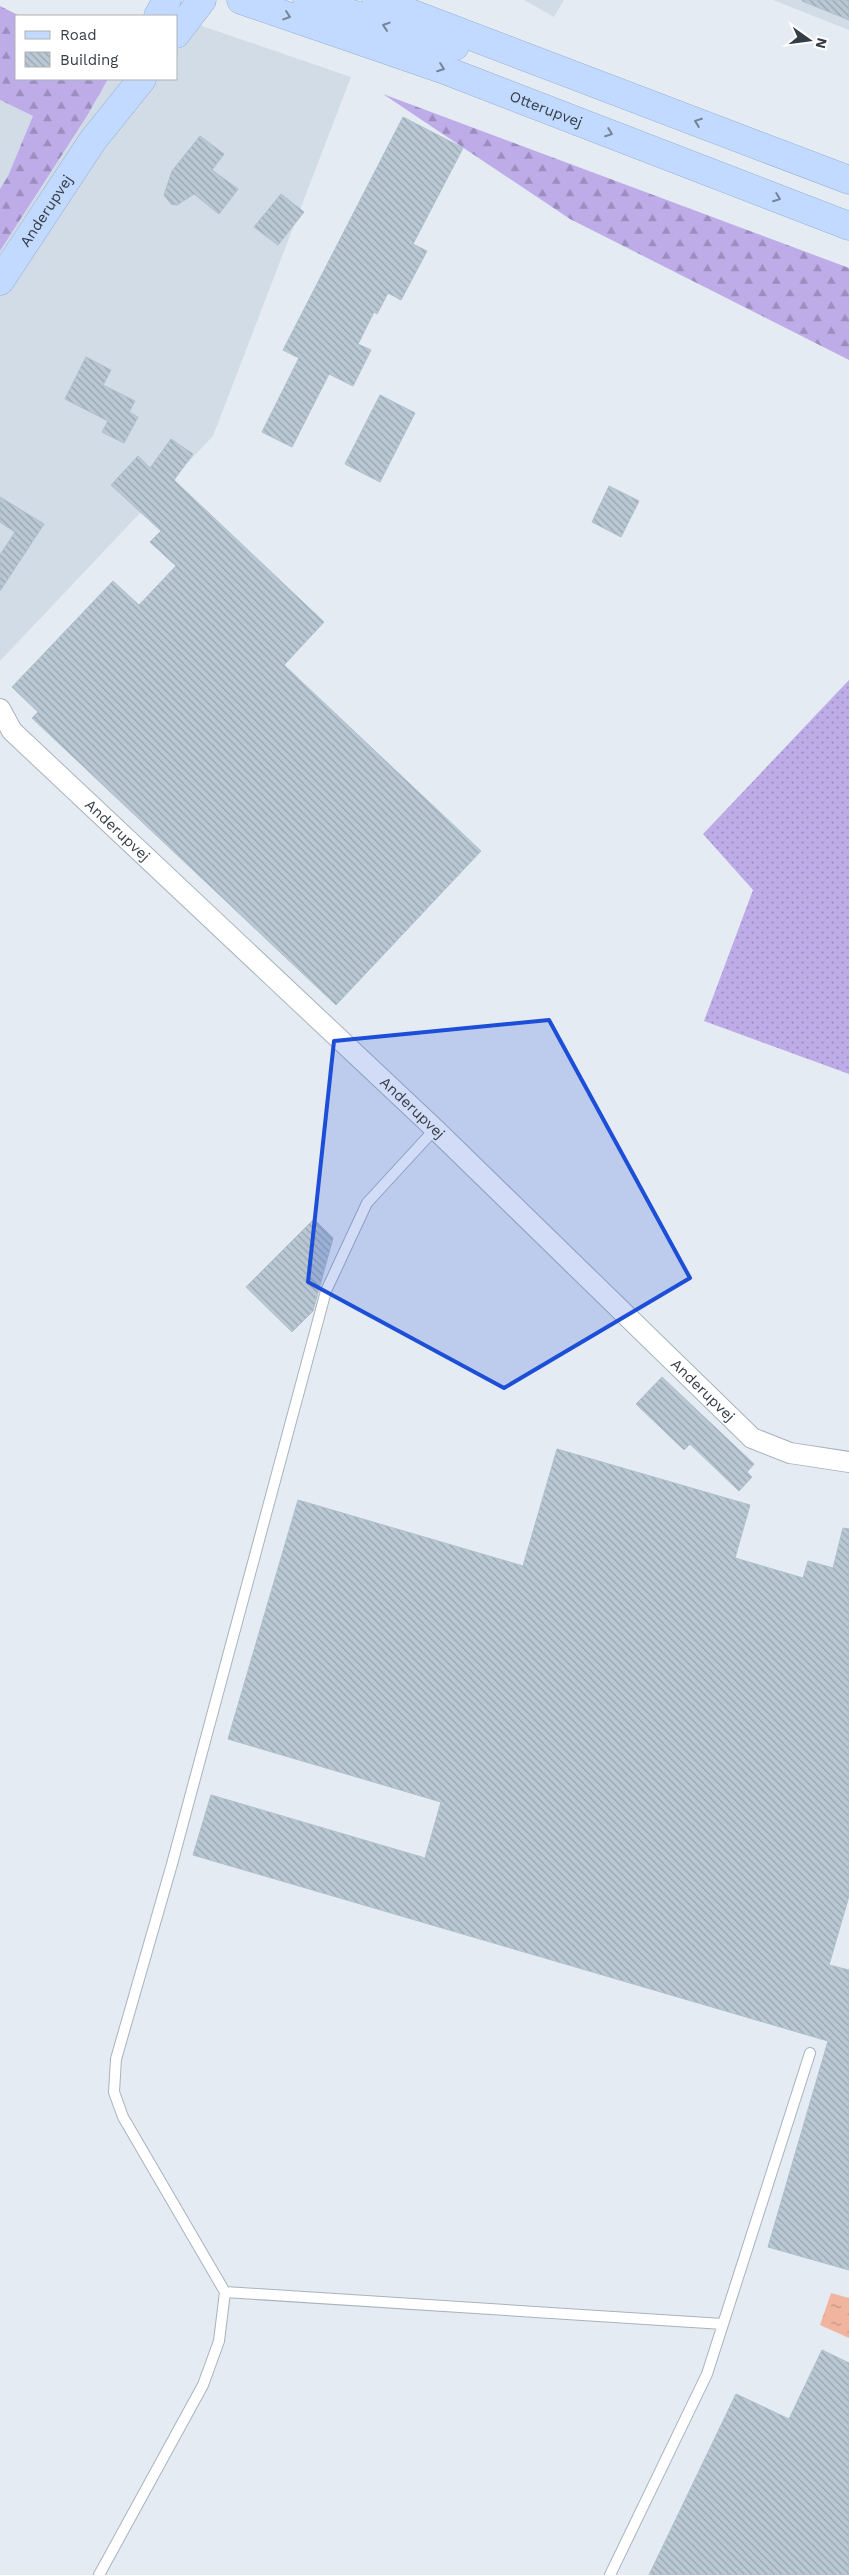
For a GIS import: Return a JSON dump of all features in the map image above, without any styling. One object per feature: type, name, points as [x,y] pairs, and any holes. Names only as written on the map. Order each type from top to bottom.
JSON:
[{"type":"main road","points":[[159,15],[167,0]]},
{"type":"main road","points":[[178,31],[202,0]]},
{"type":"main road","name":"Otterupvej","points":[[241,0],[452,72],[849,226]]},
{"type":"main road","points":[[307,0],[436,42],[552,67]]},
{"type":"main road","points":[[376,0],[849,180]]},
{"type":"main road","name":"Anderupvej","points":[[93,140],[123,80]]},
{"type":"main road","name":"Anderupvej","points":[[0,281],[93,140],[141,80]]},
{"type":"street","name":"Anderupvej","points":[[0,709],[12,731],[435,1129],[752,1438],[790,1453],[849,1462]]},
{"type":"lane","points":[[99,2575],[203,2385],[218,2341],[225,2292],[123,2116],[114,2092],[116,2059],[174,1854],[326,1291],[367,1203],[435,1129]]},
{"type":"lane","points":[[610,2575],[707,2374],[810,2052]]},
{"type":"lane","points":[[225,2292],[723,2324]]},
{"type":"highlighted area","points":[[549,1020],[690,1278],[504,1388],[308,1282],[334,1041]]},
{"type":"shaded area","points":[[524,0],[564,0],[554,17]]},
{"type":"shaded area","points":[[773,0],[849,0],[849,30]]},
{"type":"shaded area","points":[[178,18],[351,77],[213,436],[0,661],[0,251],[87,116],[107,80],[178,80]]},
{"type":"shaded area","points":[[0,100],[34,116],[8,176],[0,189]]},
{"type":"green space","points":[[0,6],[18,15],[15,15],[15,80],[107,80],[87,116],[0,251],[0,189],[8,176],[33,116],[0,100]]},
{"type":"green space","points":[[383,94],[849,268],[849,360],[570,219]]},
{"type":"green space","points":[[849,680],[849,1074],[704,1021],[753,890],[703,834]]},
{"type":"water","points":[[831,2293],[849,2298],[849,2338],[820,2325]]},
{"type":"building","points":[[802,0],[849,0],[849,20],[802,1]]},
{"type":"building","points":[[403,117],[463,148],[413,244],[427,251],[401,300],[388,293],[377,314],[374,312],[358,344],[371,350],[353,386],[329,374],[292,447],[262,432],[299,358],[283,350]]},
{"type":"building","points":[[200,136],[224,154],[212,170],[238,189],[219,214],[194,194],[177,205],[171,204],[164,195],[172,171]]},
{"type":"building","points":[[281,194],[304,212],[278,245],[254,227]]},
{"type":"building","points":[[86,357],[111,370],[103,385],[135,401],[129,412],[138,417],[124,443],[102,432],[108,421],[65,399]]},
{"type":"building","points":[[380,395],[415,413],[380,482],[345,464]]},
{"type":"building","points":[[171,439],[193,454],[174,480],[324,622],[284,665],[481,851],[336,1005],[32,718],[38,712],[12,687],[113,581],[139,605],[176,566],[150,542],[161,531],[111,485],[138,456],[150,468]]},
{"type":"building","points":[[609,486],[639,501],[621,537],[592,522]]},
{"type":"building","points":[[0,497],[44,524],[0,591],[0,555],[15,532],[0,522]]},
{"type":"building","points":[[314,1219],[333,1238],[313,1311],[292,1332],[246,1287]]},
{"type":"building","points":[[662,1377],[754,1464],[747,1472],[752,1477],[739,1491],[690,1444],[684,1450],[636,1404]]},
{"type":"building","points":[[557,1449],[750,1505],[735,1558],[803,1578],[808,1561],[833,1568],[843,1528],[849,1529],[849,1896],[829,1965],[849,1970],[849,2270],[768,2247],[828,2041],[193,1855],[211,1795],[425,1858],[441,1802],[228,1739],[298,1500],[523,1566]]},
{"type":"building","points":[[822,2350],[849,2363],[849,2575],[649,2575],[736,2394],[789,2419]]}]
